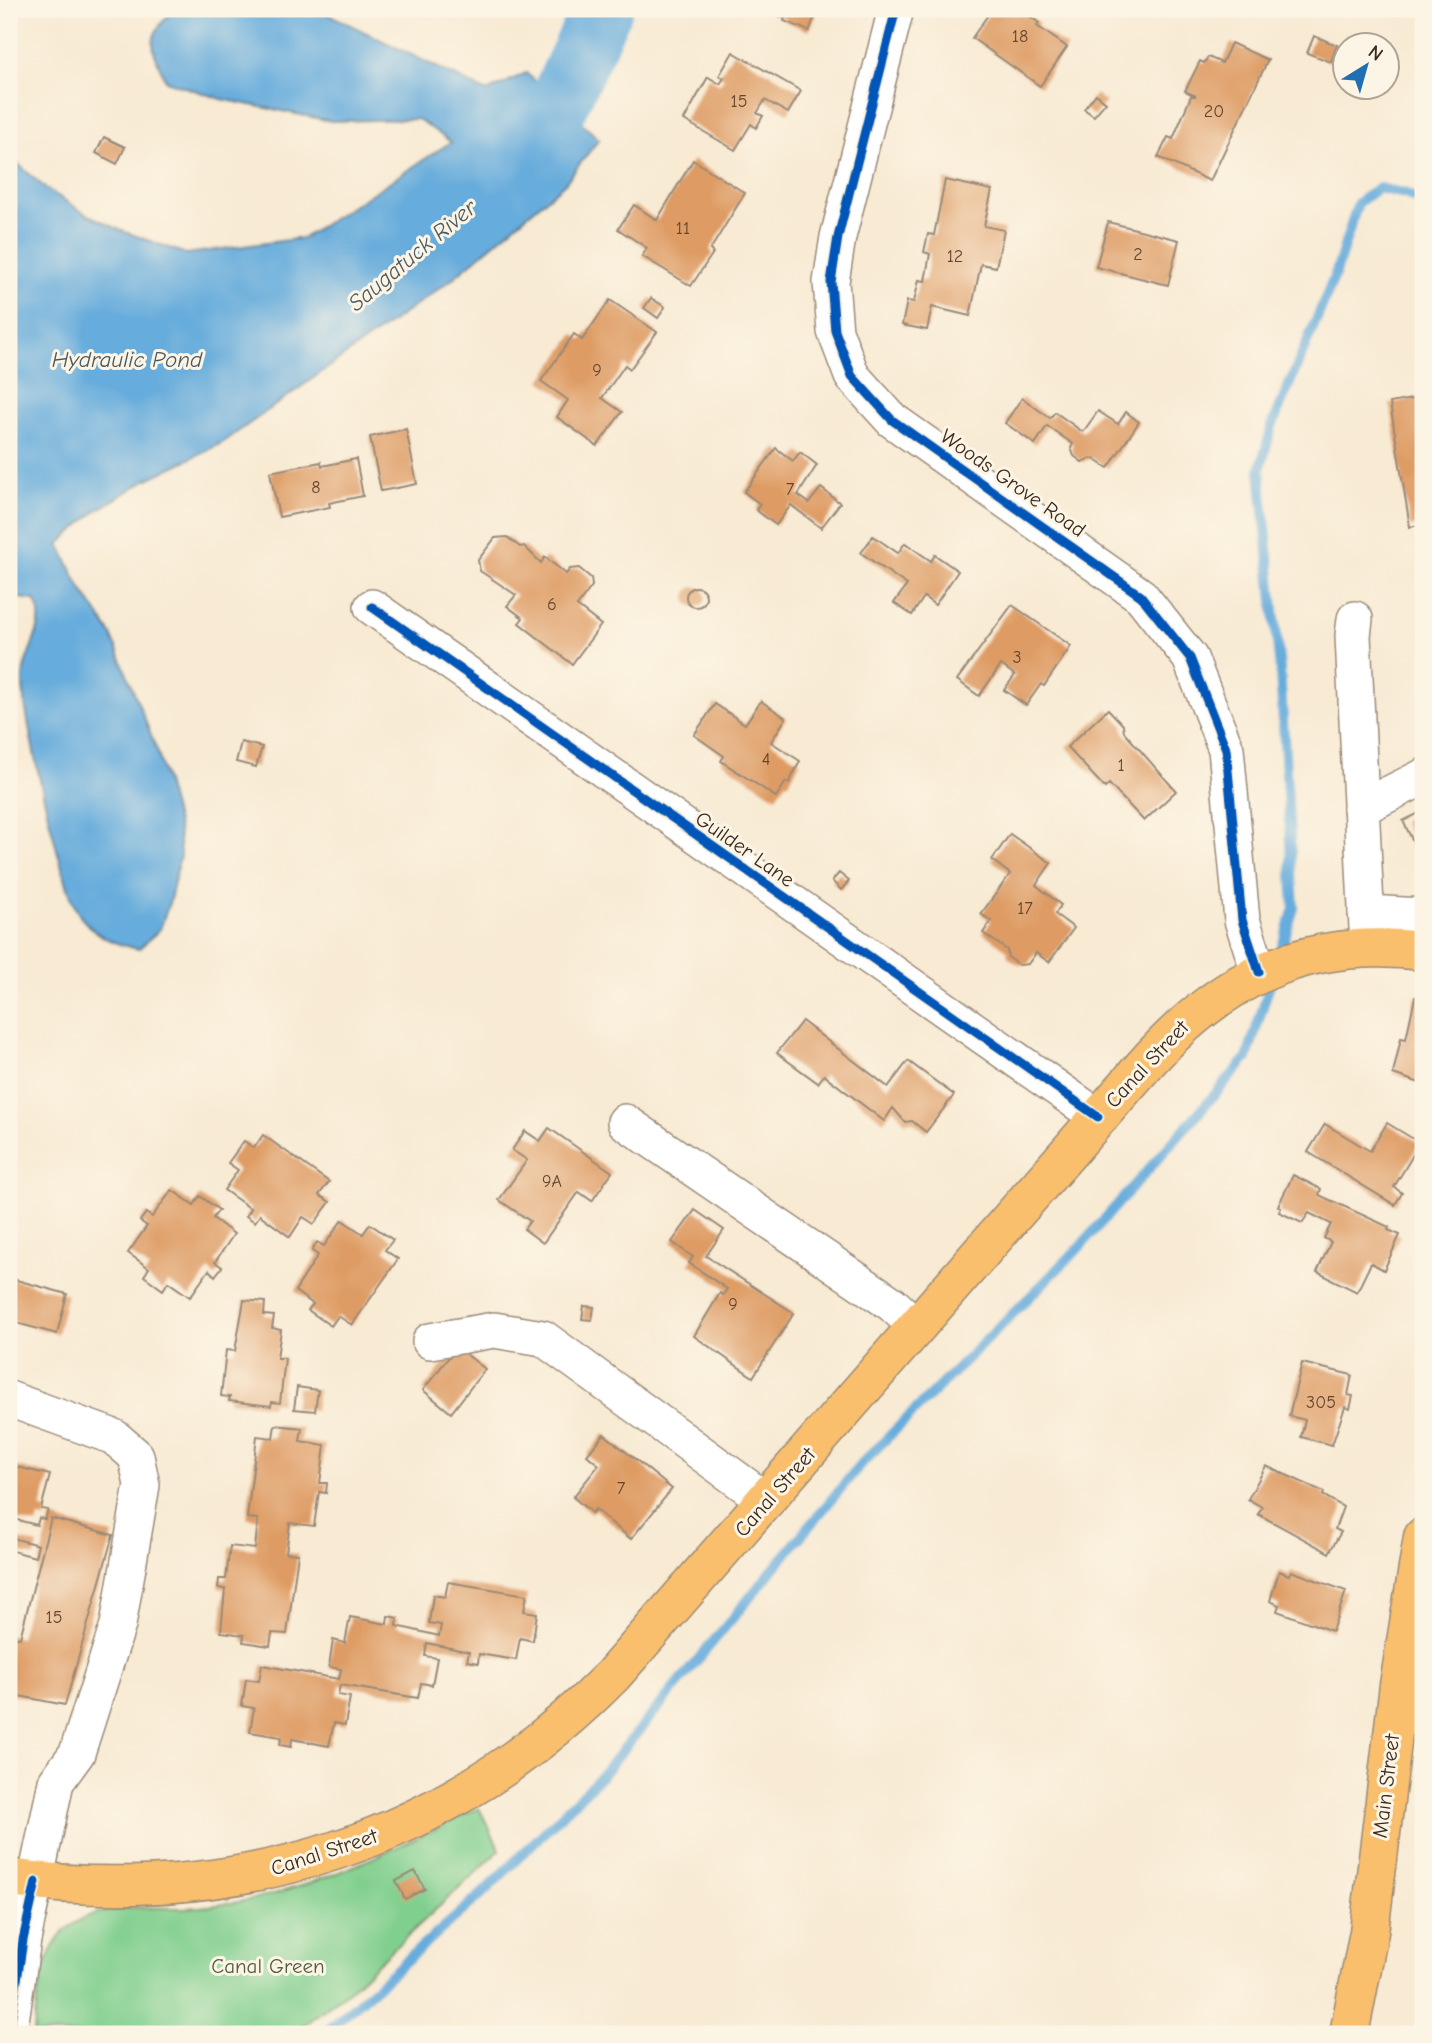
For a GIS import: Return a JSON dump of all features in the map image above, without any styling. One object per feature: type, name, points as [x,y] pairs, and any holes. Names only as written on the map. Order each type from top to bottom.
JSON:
[{"type":"main road","name":"Canal Street","points":[[22,1880],[128,1886],[233,1878],[345,1848],[431,1811],[513,1763],[579,1709],[613,1675],[1098,1117],[1192,1015],[1259,972],[1367,931],[1423,951]]},
{"type":"main road","name":"Main Street","points":[[1349,2034],[1369,1932],[1399,1685],[1423,1537]]},
{"type":"street","name":"Woods Grove Road","points":[[896,9],[838,237],[831,282],[835,331],[852,376],[892,420],[1141,596],[1190,658],[1226,749],[1242,920],[1259,972]]},
{"type":"street","name":"Guilder Lane","points":[[372,607],[1098,1117]]},
{"type":"street","points":[[1355,619],[1353,636],[1367,931],[1423,916]]},
{"type":"street","points":[[1361,808],[1423,778]]},
{"type":"street","points":[[625,1122],[892,1304],[917,1327]]},
{"type":"street","points":[[430,1341],[494,1330],[543,1338],[767,1501]]},
{"type":"street","points":[[9,1399],[114,1437],[136,1456],[142,1485],[118,1625],[77,1753],[56,1782],[22,1880],[23,1940],[9,2034]]},
{"type":"green space","name":"Canal Green","points":[[479,1808],[500,1850],[348,1991],[292,2034],[34,2034],[36,2005],[48,1958],[64,1933],[75,1923],[103,1911],[220,1905],[282,1892],[340,1872]]},
{"type":"water","name":"Hydraulic Pond","points":[[175,9],[318,9],[487,92],[526,73],[599,139],[565,183],[451,280],[222,443],[146,480],[96,511],[59,544],[80,587],[111,634],[158,753],[178,827],[180,856],[170,900],[160,929],[139,949],[112,941],[96,932],[77,911],[70,894],[43,795],[24,694],[23,676],[38,628],[38,609],[34,600],[19,598],[9,607],[9,324],[12,323],[19,301],[9,288],[9,156],[45,188],[83,212],[120,230],[186,254],[303,238],[451,142],[418,119],[331,121],[221,99],[166,81],[153,43],[158,27]]},
{"type":"building","points":[[773,9],[818,9],[809,31],[784,21],[785,18],[771,13]]},
{"type":"building","points":[[992,9],[1020,9],[1039,23],[1037,26],[1067,47],[1040,86],[972,38]]},
{"type":"building","points":[[1314,36],[1330,42],[1330,62],[1307,53]]},
{"type":"building","points":[[1231,43],[1268,60],[1210,181],[1158,157],[1168,137],[1173,139],[1191,96],[1196,96],[1185,91],[1200,61],[1204,63],[1208,57],[1222,63]]},
{"type":"building","points":[[733,52],[801,91],[788,113],[765,100],[757,113],[763,116],[756,128],[751,124],[735,150],[684,120],[708,77],[720,84],[724,78],[719,76]]},
{"type":"building","points":[[1096,94],[1106,102],[1094,116],[1084,109]]},
{"type":"building","points":[[104,137],[125,147],[117,164],[96,153]]},
{"type":"building","points":[[693,160],[745,193],[710,250],[713,253],[691,286],[642,256],[647,248],[618,229],[634,205],[657,220]]},
{"type":"building","points":[[945,180],[992,190],[984,226],[1004,230],[996,267],[981,264],[970,316],[932,307],[927,330],[902,325],[907,301],[914,302],[919,280],[925,281],[930,254],[924,252],[928,234],[934,235]]},
{"type":"building","points":[[1108,222],[1179,240],[1168,285],[1096,267]]},
{"type":"building","points":[[651,298],[665,307],[658,318],[644,308]]},
{"type":"building","points":[[610,300],[657,332],[630,369],[625,365],[602,398],[622,412],[597,446],[557,417],[568,400],[541,381],[574,334],[582,340]]},
{"type":"building","points":[[1423,397],[1423,524],[1410,527],[1390,403]]},
{"type":"building","points":[[1022,398],[1050,418],[1055,412],[1083,432],[1098,411],[1118,424],[1126,412],[1139,422],[1108,468],[1092,458],[1082,462],[1074,456],[1071,448],[1073,444],[1047,426],[1035,444],[1005,423]]},
{"type":"building","points":[[406,429],[417,484],[381,491],[370,437]]},
{"type":"building","points":[[776,448],[793,461],[800,452],[817,465],[798,495],[809,503],[821,488],[840,503],[821,528],[791,505],[776,525],[756,510],[760,504],[744,492]]},
{"type":"building","points":[[356,459],[363,496],[329,503],[330,507],[279,517],[270,472],[321,462],[322,466]]},
{"type":"building","points":[[873,536],[898,553],[905,543],[931,561],[935,555],[958,571],[935,605],[924,597],[912,615],[894,603],[907,585],[861,553]]},
{"type":"building","points":[[507,537],[520,547],[524,546],[541,563],[545,557],[566,574],[570,569],[579,568],[591,578],[592,586],[577,606],[601,625],[572,664],[519,623],[523,618],[507,606],[516,595],[480,571],[478,560],[495,538]]},
{"type":"building","points":[[692,587],[700,587],[706,597],[700,607],[692,607],[686,601],[686,593]]},
{"type":"building","points":[[1012,605],[1071,646],[1044,686],[1041,684],[1026,705],[1004,690],[1015,675],[1001,665],[979,696],[957,680]]},
{"type":"building","points":[[761,701],[786,718],[771,742],[800,761],[789,783],[786,782],[776,797],[721,761],[724,756],[694,735],[715,704],[745,724]]},
{"type":"building","points":[[1108,709],[1123,725],[1124,732],[1176,791],[1144,821],[1109,784],[1105,788],[1067,747]]},
{"type":"building","points":[[241,742],[262,747],[256,767],[236,762]]},
{"type":"building","points":[[1423,811],[1423,862],[1403,821]]},
{"type":"building","points":[[1010,834],[1051,863],[1036,885],[1061,905],[1055,914],[1074,928],[1049,962],[1036,953],[1028,964],[1019,965],[1008,957],[1007,950],[983,933],[991,921],[981,914],[1010,874],[992,860]]},
{"type":"building","points":[[839,873],[849,881],[841,890],[832,881]]},
{"type":"building","points":[[1415,997],[1423,998],[1423,1084],[1393,1074],[1401,1038],[1406,1039]]},
{"type":"building","points":[[802,1021],[888,1087],[908,1061],[954,1095],[926,1132],[912,1121],[905,1122],[893,1108],[884,1121],[824,1075],[818,1083],[777,1053]]},
{"type":"building","points":[[1387,1123],[1420,1143],[1394,1187],[1402,1193],[1395,1205],[1308,1152],[1325,1124],[1370,1151]]},
{"type":"building","points":[[549,1128],[612,1172],[592,1201],[579,1192],[543,1243],[524,1229],[530,1221],[499,1200],[527,1160],[512,1150],[525,1131],[540,1141]]},
{"type":"building","points":[[263,1135],[329,1182],[319,1195],[330,1202],[314,1224],[303,1217],[290,1237],[260,1215],[255,1222],[246,1216],[251,1209],[224,1190],[238,1170],[228,1163],[244,1141],[254,1148]]},
{"type":"building","points":[[1293,1175],[1321,1189],[1319,1195],[1389,1227],[1388,1230],[1400,1235],[1384,1270],[1371,1263],[1357,1292],[1317,1272],[1331,1242],[1324,1238],[1331,1224],[1309,1213],[1302,1223],[1279,1212],[1281,1208],[1278,1206]]},
{"type":"building","points":[[172,1190],[194,1205],[200,1196],[219,1210],[213,1218],[234,1234],[215,1262],[222,1267],[215,1276],[209,1270],[190,1297],[168,1282],[163,1290],[144,1276],[149,1268],[128,1253],[147,1226],[140,1221],[146,1213],[152,1217]]},
{"type":"building","points":[[695,1210],[724,1230],[706,1256],[794,1313],[753,1377],[694,1336],[720,1293],[723,1295],[727,1289],[689,1263],[693,1257],[672,1242]]},
{"type":"building","points":[[342,1220],[363,1234],[370,1224],[393,1240],[385,1250],[398,1259],[352,1325],[338,1316],[331,1326],[308,1310],[313,1304],[295,1291],[318,1255],[312,1251],[317,1242],[324,1246]]},
{"type":"building","points":[[9,1278],[67,1294],[57,1334],[9,1321]]},
{"type":"building","points":[[244,1300],[265,1302],[264,1315],[274,1316],[272,1328],[281,1330],[277,1358],[285,1358],[280,1403],[272,1402],[271,1406],[229,1401],[230,1397],[221,1396],[226,1350],[235,1351]]},
{"type":"building","points":[[584,1306],[594,1307],[592,1320],[582,1319]]},
{"type":"building","points":[[457,1347],[485,1369],[451,1413],[423,1390]]},
{"type":"building","points":[[1302,1363],[1352,1375],[1348,1395],[1353,1396],[1350,1409],[1345,1407],[1332,1445],[1301,1437],[1305,1420],[1289,1416]]},
{"type":"building","points":[[297,1387],[318,1390],[315,1411],[294,1409]]},
{"type":"building","points":[[275,1425],[302,1428],[300,1441],[325,1445],[320,1483],[327,1483],[326,1493],[319,1492],[314,1526],[290,1523],[286,1553],[298,1554],[287,1634],[272,1633],[270,1646],[243,1642],[244,1635],[221,1632],[225,1589],[218,1588],[219,1579],[226,1579],[230,1546],[255,1549],[258,1519],[247,1518],[257,1436],[273,1438]]},
{"type":"building","points":[[604,1434],[672,1489],[631,1539],[595,1509],[592,1513],[573,1497],[599,1465],[587,1455]]},
{"type":"building","points":[[9,1465],[50,1475],[41,1509],[48,1510],[45,1519],[39,1518],[37,1525],[9,1518]]},
{"type":"building","points":[[1266,1466],[1324,1492],[1323,1495],[1343,1507],[1335,1529],[1341,1532],[1329,1553],[1258,1514],[1262,1507],[1248,1499]]},
{"type":"building","points":[[51,1518],[113,1535],[65,1705],[9,1694],[9,1635],[20,1638]]},
{"type":"building","points":[[9,1537],[38,1545],[35,1557],[9,1550]]},
{"type":"building","points":[[1279,1571],[1289,1575],[1291,1571],[1346,1591],[1332,1631],[1277,1611],[1279,1605],[1270,1601]]},
{"type":"building","points":[[448,1582],[527,1595],[524,1611],[537,1613],[533,1641],[520,1638],[516,1660],[479,1654],[478,1663],[467,1661],[469,1652],[427,1643],[425,1656],[437,1658],[432,1685],[421,1683],[418,1698],[340,1685],[338,1695],[350,1697],[345,1725],[334,1723],[329,1746],[292,1739],[291,1747],[280,1745],[281,1737],[250,1732],[254,1708],[242,1706],[246,1679],[259,1681],[262,1665],[339,1679],[341,1669],[329,1667],[333,1640],[345,1643],[350,1617],[387,1624],[388,1616],[398,1618],[397,1626],[439,1636],[441,1625],[429,1623],[433,1595],[445,1597]]},
{"type":"building","points":[[415,1871],[425,1889],[405,1899],[396,1881]]},
{"type":"waterway","name":"Saugatuck River","points":[[512,170],[537,149],[602,9]]},
{"type":"waterway","points":[[1279,956],[1294,908],[1280,670],[1260,470],[1272,426],[1335,275],[1358,203],[1378,188],[1406,194],[1423,203]]},
{"type":"waterway","points":[[323,2034],[485,1891],[601,1776],[861,1464],[1077,1250],[1247,1058],[1271,981]]},
{"type":"cycle path","points":[[896,9],[838,237],[831,282],[835,331],[852,376],[892,420],[1141,596],[1190,658],[1226,749],[1242,920],[1259,972]]},
{"type":"cycle path","points":[[372,607],[1098,1117]]},
{"type":"cycle path","points":[[9,2034],[23,1940],[36,1882]]}]
